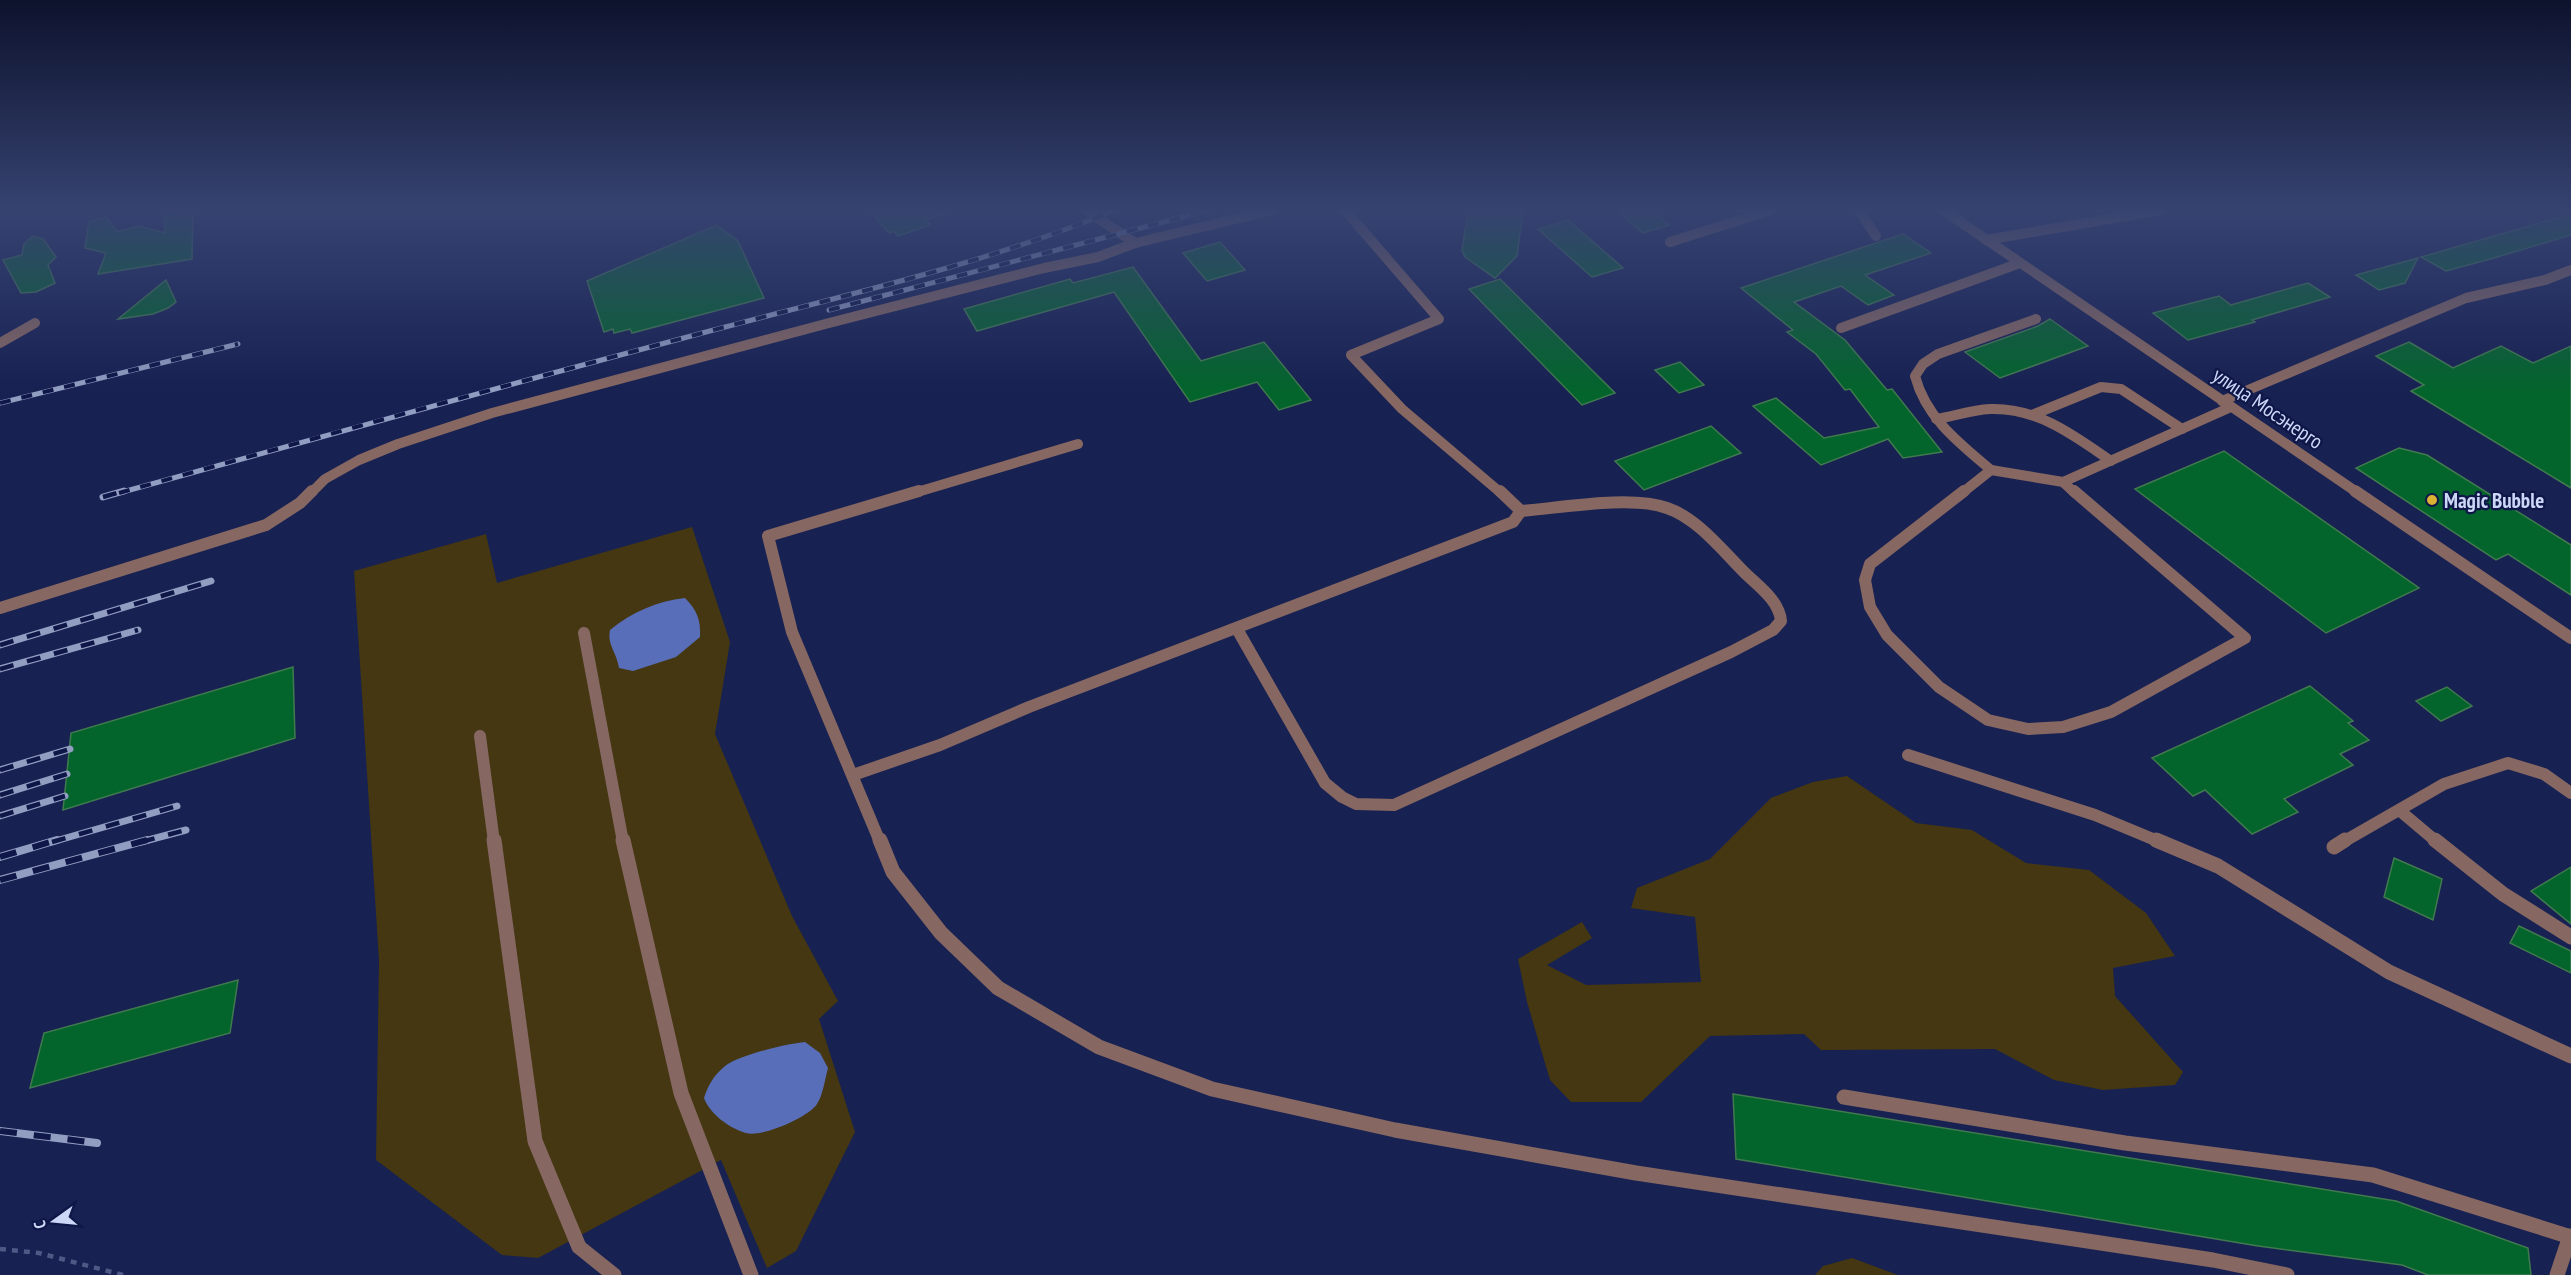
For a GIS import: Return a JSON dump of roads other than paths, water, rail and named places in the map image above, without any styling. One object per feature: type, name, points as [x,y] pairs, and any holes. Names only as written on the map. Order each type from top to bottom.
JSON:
[{"type":"street","points":[[0,608],[266,525],[300,503],[325,478],[359,460],[398,444],[492,413],[1038,270]]},
{"type":"street","points":[[1237,629],[1325,783],[1343,799],[1367,807],[1394,805],[1731,652],[1773,630],[1780,621],[1780,609],[1770,598],[1686,518],[1666,507],[1642,504],[1521,511],[1478,471],[1402,409],[1351,355],[1439,319],[1396,270]]},
{"type":"street","points":[[1841,328],[2002,270]]},
{"type":"street","name":"улица Мосэнерго","points":[[2029,270],[2571,638]]},
{"type":"street","points":[[2063,482],[2182,429],[2226,404],[2466,298],[2545,280],[2571,270]]},
{"type":"street","points":[[1991,470],[1870,564],[1865,580],[1870,607],[1887,634],[1939,687],[1988,720],[2028,729],[2063,727],[2111,712],[2245,638],[2063,482],[1991,470],[1953,438],[1936,419],[1919,391],[1915,376],[1923,364],[1938,354],[2036,319]]},
{"type":"street","points":[[0,343],[35,323]]},
{"type":"street","points":[[2032,414],[2101,387],[2121,389],[2182,429]]},
{"type":"street","points":[[1936,419],[1995,409],[2032,414],[2047,418],[2111,461]]},
{"type":"street","points":[[1078,444],[768,536],[792,632],[893,872],[941,933],[998,988],[1099,1047],[1212,1089],[1395,1130],[1636,1173],[2213,1260],[2287,1275]]},
{"type":"street","points":[[853,775],[940,745],[1029,707],[1513,522],[1521,511]]},
{"type":"street","points":[[584,633],[619,824],[681,1093],[751,1275]]},
{"type":"street","points":[[480,736],[535,1141],[579,1247],[614,1275]]},
{"type":"street","points":[[1908,755],[2095,815],[2218,866],[2389,972],[2571,1056]]},
{"type":"street","points":[[2334,847],[2444,784],[2508,763],[2544,774],[2571,793]]},
{"type":"street","points":[[2399,810],[2493,888],[2540,920],[2571,937]]},
{"type":"street","points":[[1844,1097],[2125,1143],[2373,1175],[2570,1236],[2557,1275]]},
{"type":"water","points":[[685,598],[697,616],[700,637],[676,657],[633,671],[619,668],[610,640],[610,630],[645,608]]},
{"type":"water","points":[[805,1042],[820,1053],[828,1068],[819,1100],[805,1115],[784,1125],[753,1134],[733,1128],[711,1110],[704,1098],[711,1081],[720,1070],[740,1058]]},
{"type":"railway","points":[[119,493],[559,371],[942,270]]},
{"type":"railway","points":[[829,310],[983,270]]},
{"type":"railway","points":[[0,403],[238,344]]},
{"type":"railway","points":[[103,497],[124,491]]},
{"type":"railway","points":[[0,645],[211,581]]},
{"type":"railway","points":[[0,669],[138,630]]},
{"type":"railway","points":[[0,770],[70,749]]},
{"type":"railway","points":[[0,795],[67,774]]},
{"type":"railway","points":[[0,816],[65,796]]},
{"type":"railway","points":[[52,842],[177,806]]},
{"type":"railway","points":[[141,842],[186,830]]},
{"type":"railway","points":[[0,857],[57,840]]},
{"type":"railway","points":[[0,880],[147,840]]},
{"type":"railway","points":[[0,1131],[97,1143]]},
{"type":"place","name":"Magic Bubble","points":[[2432,500]]}]
